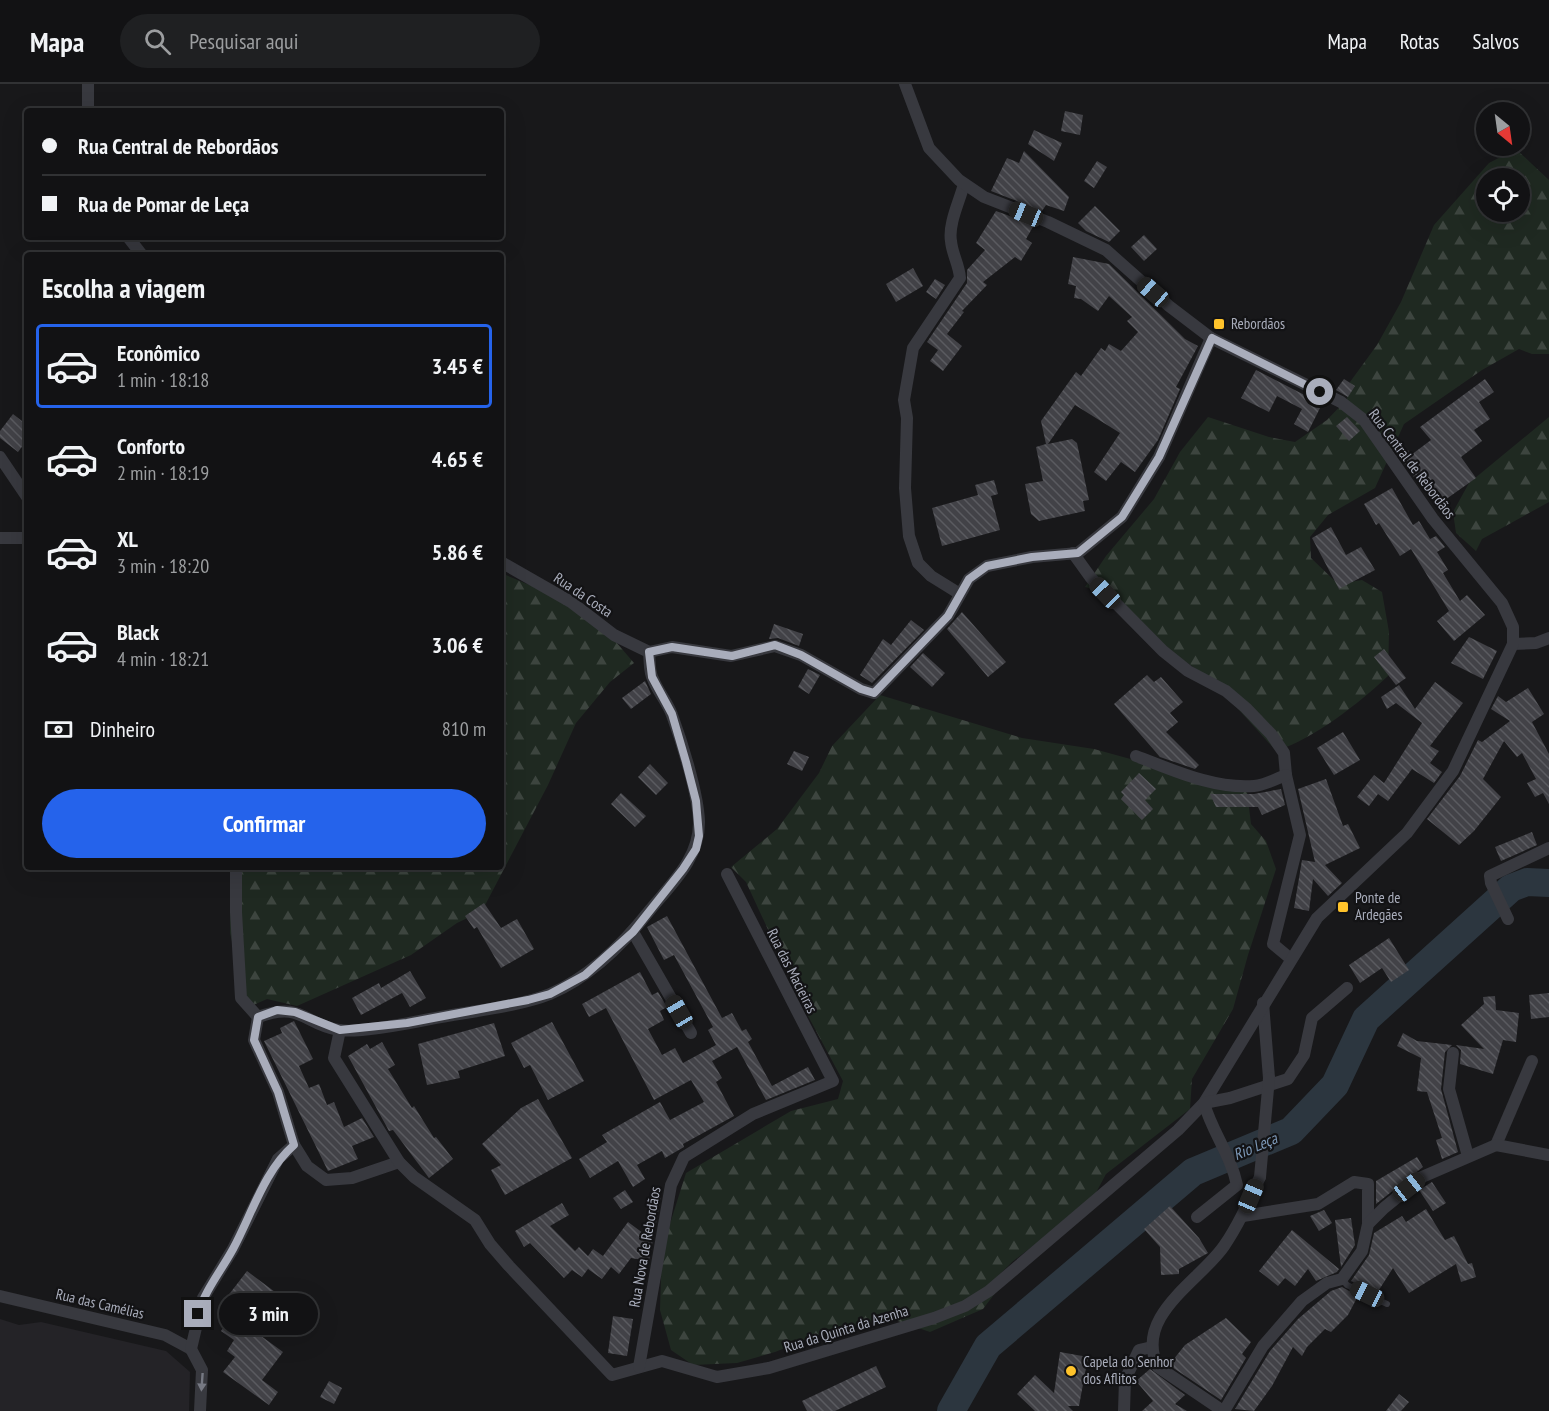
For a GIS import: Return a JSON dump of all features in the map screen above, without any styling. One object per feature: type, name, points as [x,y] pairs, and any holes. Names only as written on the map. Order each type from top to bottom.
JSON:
[{"type":"street","points":[[88,84],[88,108]]},
{"type":"street","name":"Rua Central de Rebordãos","points":[[904,84],[929,148],[943,166],[964,184],[984,197],[1048,222],[1106,250],[1169,306],[1212,338],[1341,402],[1364,420],[1433,519],[1502,603],[1513,627],[1512,644]]},
{"type":"street","points":[[960,594],[931,576],[918,563],[909,536],[904,488],[908,418],[904,400],[913,348],[960,278],[960,266],[951,244],[950,234],[964,184]]},
{"type":"street","points":[[130,240],[140,252]]},
{"type":"street","points":[[258,1017],[277,1010],[295,1012],[340,1030],[407,1023],[528,1000],[550,994],[585,975],[633,932],[696,849],[699,819],[696,801],[672,714],[652,677],[649,652],[672,647],[732,656],[775,645],[801,655],[861,689],[874,693],[948,616],[969,579],[987,566],[1032,557],[1078,553],[1122,517],[1159,457],[1212,338]]},
{"type":"street","points":[[0,457],[24,493]]},
{"type":"street","points":[[0,538],[24,538]]},
{"type":"street","points":[[1073,553],[1091,578],[1163,651],[1188,671],[1226,691],[1265,727],[1284,753],[1286,775],[1300,835],[1273,944],[1291,959]]},
{"type":"street","name":"Rua da Costa","points":[[504,564],[571,602],[614,635],[649,652]]},
{"type":"street","points":[[1243,1216],[1318,1204],[1354,1182],[1368,1184],[1368,1224],[1362,1251],[1342,1279],[1327,1284],[1302,1301],[1263,1346],[1224,1411],[1158,1367],[1152,1347],[1160,1318],[1183,1287],[1222,1249],[1243,1216],[1260,1177],[1269,1078],[1263,1003],[1317,918],[1407,833],[1453,771],[1512,644],[1536,643],[1549,638]]},
{"type":"street","points":[[1136,756],[1190,777],[1228,785],[1256,786],[1286,775]]},
{"type":"street","points":[[1508,919],[1490,876],[1549,848]]},
{"type":"street","points":[[236,870],[241,999],[258,1017]]},
{"type":"street","name":"Rua das Macieiras","points":[[727,874],[833,1081]]},
{"type":"street","points":[[633,932],[690,1033]]},
{"type":"street","points":[[1197,1217],[1238,1185],[1233,1166],[1210,1125],[1204,1102],[1230,1098],[1288,1079],[1304,1055],[1312,1018],[1347,988]]},
{"type":"street","name":"Rua da Quinta da Azenha","points":[[399,1162],[414,1177],[475,1220],[490,1244],[509,1266],[612,1375],[662,1361],[717,1377],[769,1368],[934,1318],[965,1305],[1008,1275],[1178,1130],[1204,1102],[1263,1003]]},
{"type":"street","points":[[258,1017],[254,1040],[278,1092],[294,1145],[307,1166],[326,1180],[352,1178],[399,1162],[334,1058],[340,1030]]},
{"type":"street","points":[[1453,1053],[1449,1089],[1468,1156]]},
{"type":"street","points":[[1496,1145],[1532,1061]]},
{"type":"street","name":"Rua Nova de Rebordãos","points":[[639,1367],[671,1185],[684,1157],[753,1114],[833,1081]]},
{"type":"street","points":[[200,1411],[202,1370],[191,1349],[203,1298],[233,1250],[278,1159],[294,1145]]},
{"type":"street","points":[[1368,1224],[1422,1177],[1496,1145],[1549,1155]]},
{"type":"street","name":"Rua das Camélias","points":[[0,1296],[165,1335],[191,1349]]},
{"type":"street","points":[[1124,1411],[1125,1380],[1139,1350],[1152,1347]]},
{"type":"lane","points":[[1342,1279],[1347,1285],[1387,1304]]},
{"type":"shaded area","points":[[0,1319],[19,1325],[41,1322],[166,1351],[190,1372],[189,1411],[0,1411]]},
{"type":"green space","points":[[1502,156],[1523,156],[1549,180],[1549,354],[1532,354],[1519,349],[1482,370],[1404,424],[1375,488],[1328,515],[1310,537],[1311,558],[1338,584],[1362,580],[1382,592],[1389,632],[1388,676],[1321,729],[1276,751],[1212,680],[1156,641],[1093,589],[1085,587],[1106,556],[1154,499],[1180,452],[1208,417],[1269,437],[1295,442],[1327,420],[1347,399],[1350,382],[1377,345],[1401,302],[1434,225],[1476,178],[1476,222],[1530,222],[1530,168],[1485,168]]},
{"type":"green space","points":[[1549,417],[1549,502],[1482,539],[1476,551],[1456,533],[1453,512],[1469,483]]},
{"type":"green space","points":[[504,574],[556,596],[616,642],[634,663],[610,682],[576,723],[548,785],[504,869]]},
{"type":"green space","points":[[880,695],[1022,738],[1094,749],[1247,791],[1251,824],[1266,841],[1276,869],[1233,1009],[1192,1079],[1190,1109],[1106,1174],[1092,1200],[1012,1262],[999,1275],[1002,1284],[983,1309],[930,1332],[892,1319],[820,1334],[775,1352],[737,1363],[693,1365],[671,1350],[660,1310],[662,1249],[686,1173],[791,1111],[838,1099],[843,1081],[807,1014],[746,882],[731,867],[777,829],[819,773],[832,746]]},
{"type":"green space","points":[[230,870],[503,870],[482,911],[457,923],[411,955],[297,1006],[267,999],[247,1008],[230,933]]},
{"type":"building","points":[[1065,111],[1083,115],[1080,135],[1061,131]]},
{"type":"building","points":[[1034,130],[1062,143],[1054,161],[1028,144]]},
{"type":"building","points":[[1024,151],[1069,197],[1064,211],[1046,205],[1042,211],[991,191],[1007,158],[1019,163]]},
{"type":"building","points":[[1097,161],[1107,167],[1094,188],[1084,181]]},
{"type":"building","points":[[1095,206],[1120,231],[1109,242],[1086,231],[1078,223]]},
{"type":"building","points":[[996,211],[1034,225],[1026,239],[1032,243],[1021,261],[1015,257],[983,282],[987,285],[962,311],[964,312],[947,334],[962,346],[943,371],[930,361],[938,350],[927,342],[967,283],[967,270],[985,250],[976,243]]},
{"type":"building","points":[[1144,235],[1157,249],[1144,261],[1131,247]]},
{"type":"building","points":[[1073,257],[1109,264],[1185,339],[1198,346],[1176,387],[1180,389],[1158,440],[1135,472],[1121,462],[1106,481],[1094,472],[1120,433],[1075,405],[1048,444],[1072,439],[1077,443],[1089,500],[1083,501],[1085,511],[1039,521],[1031,514],[1025,484],[1043,481],[1036,447],[1046,444],[1041,421],[1076,372],[1081,376],[1101,348],[1105,351],[1109,344],[1121,351],[1138,332],[1127,321],[1132,317],[1109,296],[1098,311],[1081,299],[1074,298],[1076,286],[1068,284]]},
{"type":"building","points":[[913,268],[923,286],[896,302],[886,284]]},
{"type":"building","points":[[935,279],[945,285],[936,299],[926,292]]},
{"type":"building","points":[[1256,370],[1322,404],[1308,432],[1294,424],[1302,409],[1277,396],[1269,412],[1241,398]]},
{"type":"building","points":[[1344,379],[1355,386],[1348,397],[1336,390]]},
{"type":"building","points":[[1485,379],[1494,392],[1479,402],[1490,419],[1474,430],[1482,441],[1461,457],[1476,478],[1442,502],[1421,472],[1414,477],[1399,456],[1408,450],[1411,455],[1431,440],[1420,427]]},
{"type":"building","points":[[13,414],[24,423],[24,444],[18,452],[0,438],[0,431]]},
{"type":"building","points":[[1347,417],[1360,431],[1349,441],[1336,426]]},
{"type":"building","points":[[994,480],[998,494],[991,496],[1000,530],[942,546],[932,508],[978,495],[975,485]]},
{"type":"building","points":[[1392,488],[1413,525],[1419,521],[1430,539],[1436,536],[1445,547],[1437,552],[1448,570],[1443,573],[1460,601],[1467,595],[1485,615],[1454,641],[1437,621],[1449,611],[1411,549],[1400,556],[1379,523],[1376,525],[1364,504]]},
{"type":"building","points":[[1331,527],[1346,555],[1361,547],[1375,570],[1339,589],[1312,538]]},
{"type":"building","points":[[962,612],[1006,662],[988,677],[947,629]]},
{"type":"building","points":[[911,620],[924,630],[872,683],[860,675],[883,639],[891,645]]},
{"type":"building","points":[[774,624],[803,634],[799,646],[778,638],[769,639]]},
{"type":"building","points":[[1469,637],[1497,651],[1483,679],[1451,663]]},
{"type":"building","points":[[1384,649],[1406,678],[1396,685],[1374,657]]},
{"type":"building","points":[[923,653],[945,673],[932,687],[910,667]]},
{"type":"building","points":[[808,669],[820,675],[809,694],[798,687]]},
{"type":"building","points":[[1147,675],[1154,682],[1161,677],[1183,702],[1170,713],[1178,722],[1166,732],[1199,765],[1195,769],[1160,757],[1114,704]]},
{"type":"building","points":[[645,681],[651,694],[631,709],[622,698]]},
{"type":"building","points":[[1435,682],[1463,703],[1430,746],[1439,751],[1430,763],[1442,772],[1434,783],[1412,769],[1388,801],[1378,794],[1369,806],[1357,797],[1374,775],[1384,783],[1422,723],[1396,703],[1387,709],[1381,697],[1399,685],[1415,709]]},
{"type":"building","points":[[1528,688],[1544,714],[1532,722],[1549,754],[1549,804],[1543,793],[1535,797],[1527,783],[1536,779],[1522,753],[1517,757],[1504,741],[1483,779],[1501,797],[1474,831],[1459,845],[1427,819],[1460,776],[1478,740],[1482,742],[1510,721],[1491,709],[1498,696],[1506,702]]},
{"type":"building","points":[[1343,732],[1360,760],[1334,775],[1317,748]]},
{"type":"building","points":[[794,751],[809,757],[802,771],[787,764]]},
{"type":"building","points":[[650,764],[668,783],[656,795],[638,777]]},
{"type":"building","points":[[1139,773],[1156,789],[1145,800],[1153,809],[1142,820],[1121,799],[1124,795],[1121,792]]},
{"type":"building","points":[[1326,779],[1343,826],[1348,824],[1360,848],[1325,865],[1342,883],[1328,896],[1313,879],[1309,911],[1294,908],[1302,860],[1315,862],[1298,789]]},
{"type":"building","points":[[1281,789],[1285,805],[1262,815],[1258,807],[1216,807],[1210,794],[1254,794]]},
{"type":"building","points":[[621,793],[646,816],[635,827],[611,804]]},
{"type":"building","points":[[1532,832],[1537,845],[1501,861],[1495,847]]},
{"type":"building","points":[[484,903],[501,928],[517,919],[534,949],[501,968],[477,927],[474,929],[465,916]]},
{"type":"building","points":[[667,916],[722,1018],[732,1013],[742,1031],[746,1029],[752,1039],[748,1042],[772,1086],[808,1067],[815,1080],[766,1100],[737,1047],[712,1061],[722,1078],[716,1082],[734,1116],[683,1144],[684,1147],[665,1158],[662,1151],[637,1165],[645,1179],[633,1187],[618,1161],[590,1178],[579,1159],[607,1142],[602,1135],[660,1102],[670,1120],[704,1102],[691,1080],[654,1100],[606,1008],[589,1017],[582,1004],[640,972],[652,995],[658,992],[667,1007],[660,1011],[664,1020],[648,1029],[662,1055],[675,1048],[683,1063],[716,1045],[708,1030],[713,1027],[674,955],[664,960],[647,927]]},
{"type":"building","points":[[1389,938],[1409,970],[1391,982],[1382,968],[1360,983],[1349,965]]},
{"type":"building","points":[[410,971],[426,998],[410,1007],[402,993],[361,1015],[352,998],[379,983],[381,988]]},
{"type":"building","points":[[1549,993],[1549,1017],[1531,1019],[1529,995]]},
{"type":"building","points":[[1495,996],[1496,1010],[1519,1013],[1516,1042],[1503,1040],[1493,1074],[1460,1064],[1461,1050],[1456,1045],[1484,1049],[1461,1025],[1484,1004],[1483,997]]},
{"type":"building","points":[[294,1021],[313,1059],[299,1066],[309,1088],[319,1084],[327,1105],[334,1102],[344,1127],[362,1118],[374,1137],[352,1146],[358,1159],[328,1171],[264,1041],[282,1033],[280,1028]]},
{"type":"building","points":[[552,1022],[584,1081],[548,1100],[530,1065],[524,1068],[511,1043]]},
{"type":"building","points":[[494,1023],[505,1056],[458,1071],[460,1078],[427,1085],[418,1044]]},
{"type":"building","points":[[1403,1033],[1417,1041],[1452,1045],[1445,1052],[1441,1089],[1458,1152],[1442,1159],[1436,1140],[1442,1138],[1427,1092],[1417,1091],[1421,1058],[1397,1046]]},
{"type":"building","points":[[382,1042],[395,1065],[388,1069],[412,1108],[414,1106],[434,1138],[436,1137],[453,1159],[429,1178],[393,1130],[389,1131],[348,1056],[367,1044],[370,1049]]},
{"type":"building","points":[[538,1099],[572,1158],[505,1195],[491,1170],[501,1165],[482,1144],[521,1108]]},
{"type":"building","points":[[1417,1157],[1423,1167],[1376,1204],[1376,1181]]},
{"type":"building","points":[[1432,1182],[1446,1203],[1433,1211],[1419,1190]]},
{"type":"building","points":[[625,1190],[633,1202],[621,1209],[613,1198]]},
{"type":"building","points":[[655,1195],[661,1196],[649,1261],[631,1258],[619,1274],[611,1267],[602,1279],[588,1269],[582,1277],[572,1270],[564,1278],[530,1243],[524,1247],[515,1231],[562,1203],[569,1215],[550,1226],[575,1251],[579,1247],[588,1256],[593,1249],[603,1256],[628,1222],[647,1236]]},
{"type":"building","points":[[1170,1206],[1199,1238],[1208,1253],[1179,1269],[1179,1274],[1161,1275],[1160,1247],[1144,1229]]},
{"type":"building","points":[[1426,1209],[1445,1240],[1454,1236],[1468,1264],[1472,1263],[1476,1277],[1461,1282],[1456,1264],[1409,1293],[1393,1268],[1377,1293],[1351,1281],[1369,1255],[1374,1233],[1402,1216],[1406,1222]]},
{"type":"building","points":[[1324,1210],[1332,1223],[1319,1231],[1310,1216]]},
{"type":"building","points":[[1351,1218],[1355,1245],[1341,1267],[1335,1220]]},
{"type":"building","points":[[1292,1230],[1339,1269],[1337,1272],[1316,1281],[1308,1269],[1295,1286],[1285,1278],[1278,1286],[1259,1271]]},
{"type":"building","points":[[247,1271],[283,1298],[257,1333],[283,1352],[262,1380],[278,1392],[269,1405],[223,1372],[235,1357],[227,1351],[234,1340],[221,1331],[236,1311],[224,1301]]},
{"type":"building","points":[[1342,1287],[1358,1296],[1348,1315],[1331,1332],[1325,1329],[1307,1347],[1302,1356],[1293,1347],[1272,1386],[1254,1411],[1235,1409],[1270,1351],[1298,1319],[1331,1291]]},
{"type":"building","points":[[613,1316],[633,1319],[627,1356],[608,1353]]},
{"type":"building","points":[[1226,1318],[1251,1342],[1242,1354],[1246,1358],[1221,1400],[1169,1365],[1185,1345]]},
{"type":"building","points":[[1060,1352],[1088,1357],[1079,1406],[1068,1406],[1073,1411],[1035,1411],[1017,1394],[1035,1375],[1054,1393]]},
{"type":"building","points":[[876,1366],[886,1387],[835,1411],[807,1411],[802,1401]]},
{"type":"building","points":[[1150,1369],[1185,1395],[1175,1404],[1187,1411],[1142,1411],[1153,1401],[1136,1381]]},
{"type":"building","points":[[329,1381],[342,1388],[334,1404],[320,1397]]},
{"type":"building","points":[[1399,1394],[1409,1402],[1401,1411],[1386,1411]]},
{"type":"waterway","name":"Rio Leça","points":[[951,1411],[988,1346],[1193,1172],[1291,1131],[1335,1085],[1366,1019],[1511,888],[1527,882],[1549,883]]},
{"type":"place","name":"Rebordãos","points":[[1219,324]]},
{"type":"place","name":"Ponte de Ardegães","points":[[1343,907]]},
{"type":"place","name":"Capela do Senhor dos Aflitos","points":[[1071,1371]]},
{"type":"route","points":[[198,1314],[203,1298],[233,1250],[278,1159],[294,1145],[278,1092],[254,1040],[258,1017],[277,1010],[295,1012],[340,1030],[407,1023],[550,994],[585,975],[633,932],[683,869],[696,849],[699,819],[672,714],[652,677],[649,652],[672,647],[732,656],[775,645],[801,655],[861,689],[874,693],[948,616],[969,579],[987,566],[1032,557],[1078,553],[1122,517],[1159,457],[1212,338],[1320,392]]}]
